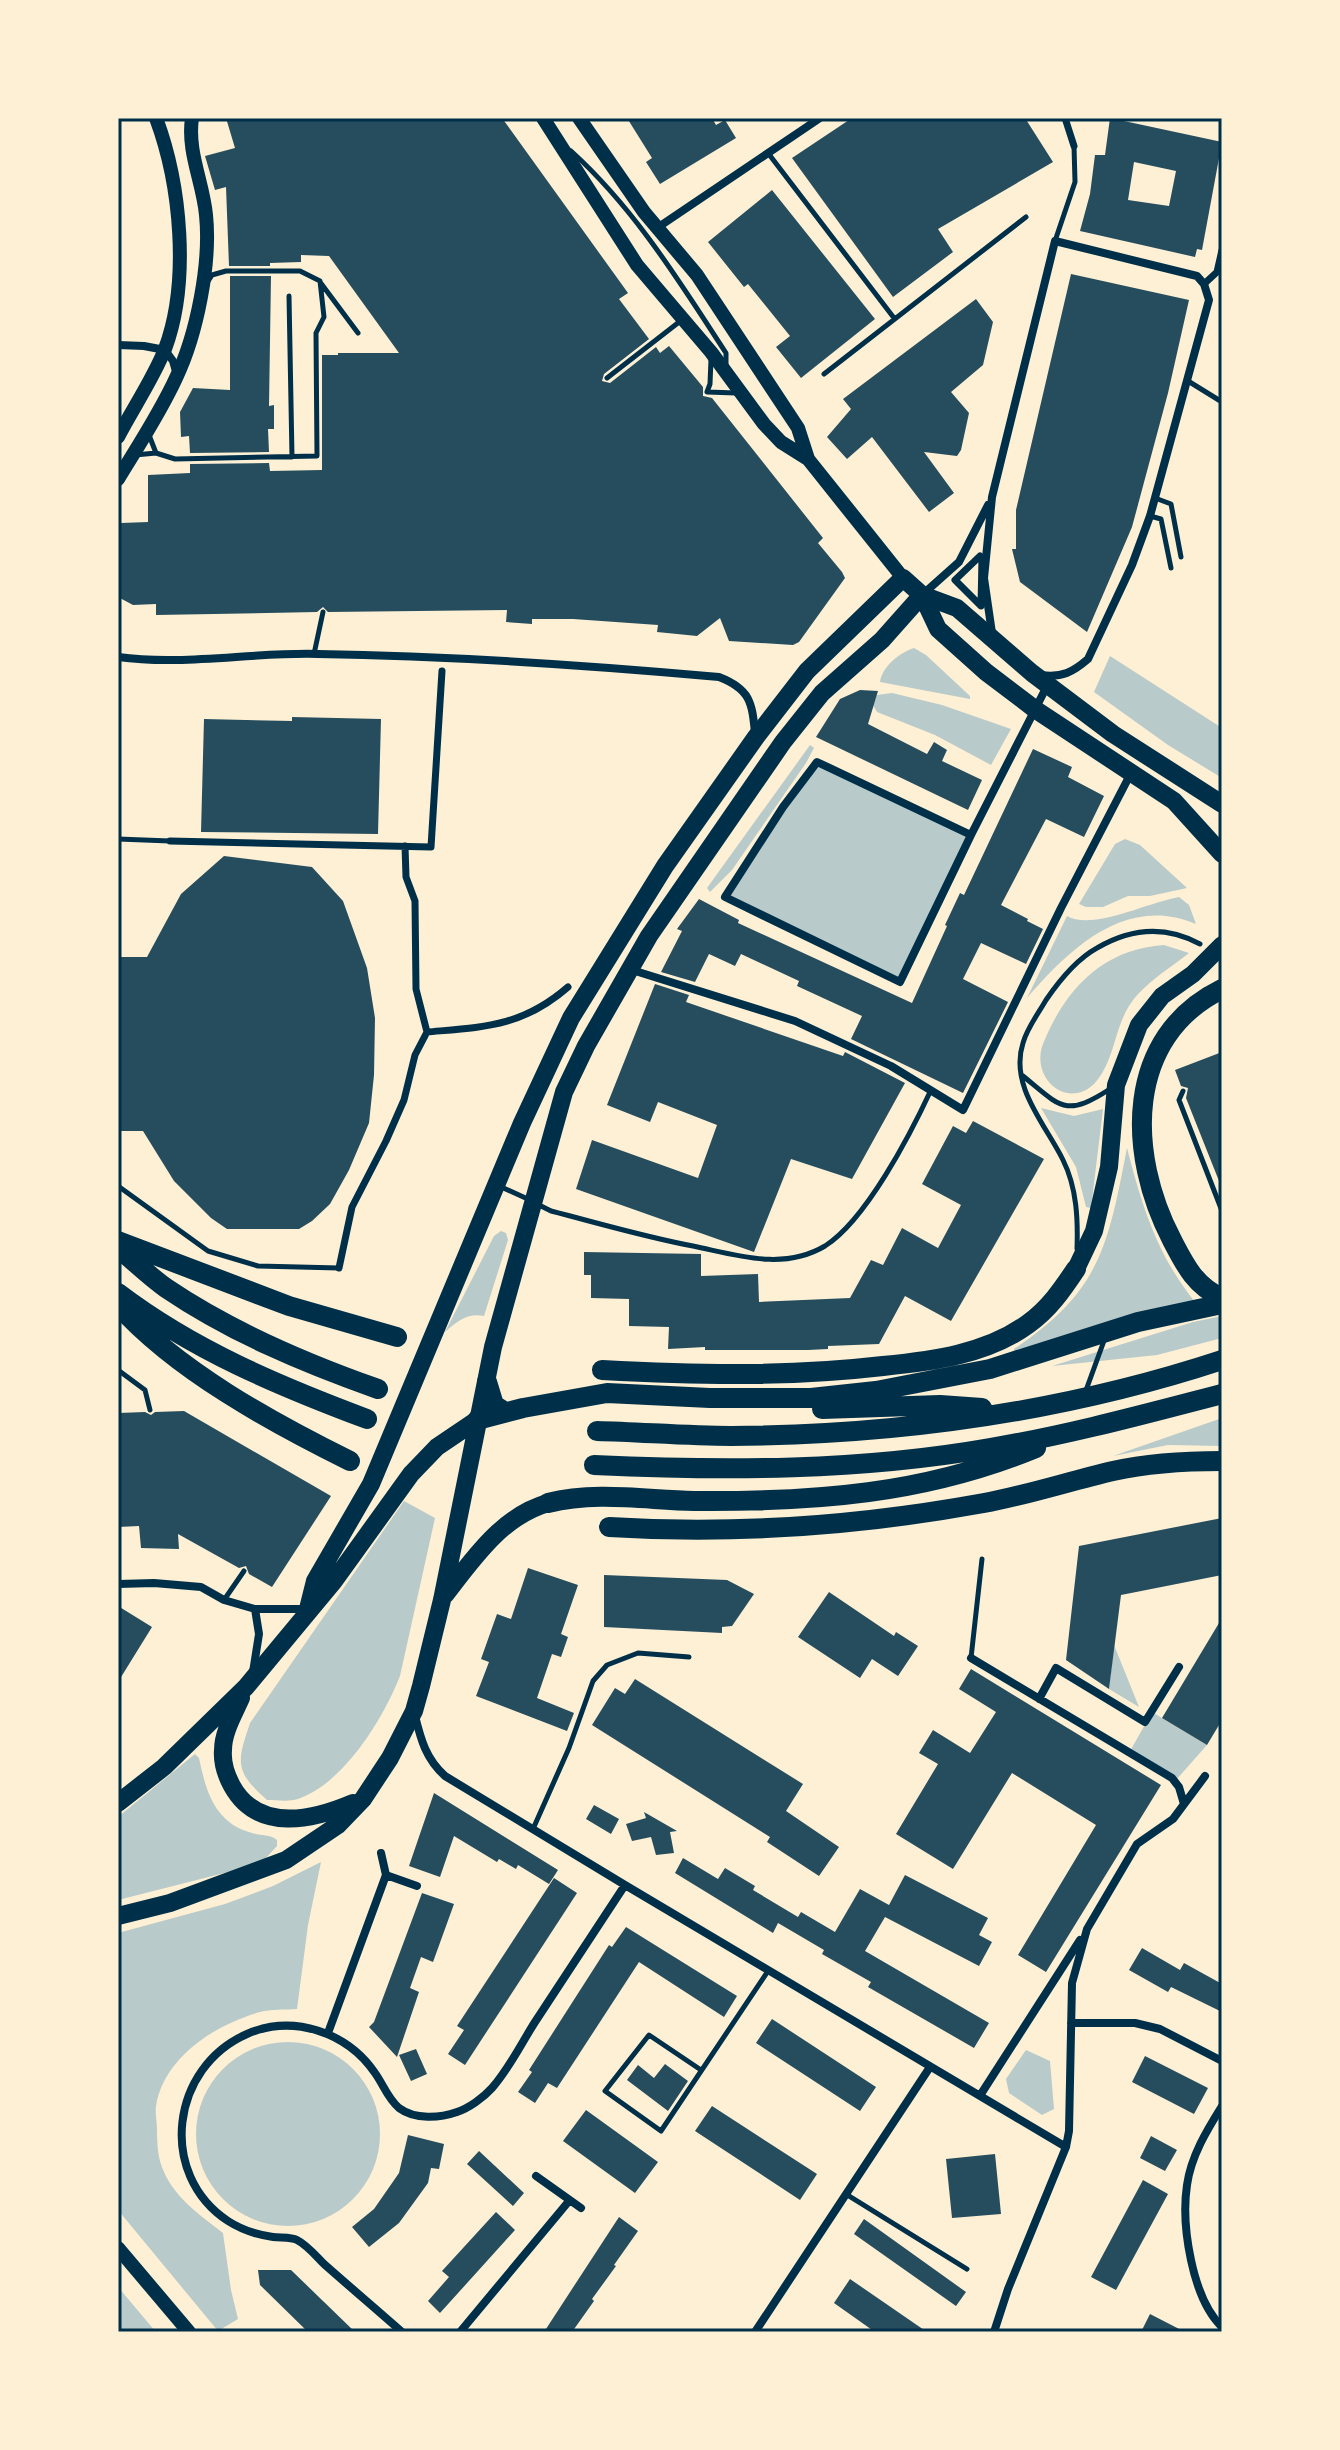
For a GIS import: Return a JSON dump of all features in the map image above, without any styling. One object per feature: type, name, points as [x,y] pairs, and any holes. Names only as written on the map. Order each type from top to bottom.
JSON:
[{"type":"highway","points":[[308,1609],[315,1581],[371,1484],[496,1184],[578,1007],[665,866],[756,737],[807,671],[903,578],[922,595],[957,608],[1032,673],[1049,681],[1113,734],[1222,804]]},
{"type":"highway","points":[[922,595],[938,629],[1036,710],[1174,801],[1222,854]]},
{"type":"highway","points":[[118,1916],[170,1903],[286,1860],[338,1825],[363,1799],[390,1758],[414,1711],[442,1600],[493,1347],[564,1092],[586,1046],[686,882],[809,708],[882,640],[922,595]]},
{"type":"highway","points":[[602,1370],[713,1376],[818,1373],[927,1361],[981,1349],[1027,1325],[1055,1300],[1076,1269],[1094,1231],[1109,1167],[1116,1085],[1139,1025],[1162,996],[1193,974],[1222,945]]},
{"type":"highway","points":[[1193,974],[1222,962]]},
{"type":"highway","points":[[1222,989],[1201,999],[1171,1026],[1148,1071],[1141,1124],[1145,1169],[1165,1228],[1190,1274],[1206,1291],[1222,1301]]},
{"type":"highway","points":[[118,1241],[289,1306],[397,1337]]},
{"type":"highway","points":[[118,1248],[164,1287],[231,1327],[302,1362],[378,1389]]},
{"type":"highway","points":[[118,1293],[208,1351],[285,1388],[367,1419]]},
{"type":"highway","points":[[118,1803],[164,1767],[249,1684],[334,1581],[411,1474],[437,1447],[477,1420],[555,1401],[607,1393],[710,1398],[811,1398],[876,1391],[990,1369],[1138,1322],[1222,1301]]},
{"type":"highway","points":[[118,1305],[136,1325],[210,1380],[307,1440],[350,1461]]},
{"type":"highway","points":[[597,1431],[729,1436],[860,1431],[937,1423],[1083,1397],[1222,1360]]},
{"type":"highway","points":[[487,1382],[494,1405],[505,1412]]},
{"type":"highway","points":[[594,1465],[785,1469],[988,1449],[1077,1431],[1222,1394]]},
{"type":"highway","points":[[555,1401],[705,1411],[940,1405],[1018,1411]]},
{"type":"highway","points":[[442,1600],[492,1538],[514,1520],[548,1503],[569,1498],[693,1501],[854,1495],[927,1484],[995,1465],[1077,1431]]},
{"type":"highway","points":[[609,1527],[712,1531],[855,1524],[987,1503],[1114,1471],[1167,1462],[1222,1461]]},
{"type":"highway","points":[[249,1684],[226,1731],[222,1749],[224,1766],[238,1797],[263,1816],[277,1819],[322,1816],[363,1799]]},
{"type":"street","points":[[118,437],[165,350],[176,304],[180,247],[175,195],[156,118]]},
{"type":"street","points":[[118,479],[177,376],[201,292],[206,265],[206,215],[189,138],[192,118]]},
{"type":"street","points":[[543,118],[637,265],[711,352],[781,442],[808,459],[903,578]]},
{"type":"street","points":[[579,118],[657,228],[697,275],[798,428],[808,459]]},
{"type":"street","points":[[657,228],[820,118]]},
{"type":"street","points":[[1065,118],[1074,146]]},
{"type":"street","points":[[971,835],[817,762],[783,807],[725,897],[900,982],[1049,681],[1076,670],[1088,659],[1132,565],[1150,516],[1209,300],[1204,284],[1197,276],[1055,241],[992,497],[984,578],[993,641]]},
{"type":"street","points":[[1204,284],[1217,272],[1222,250]]},
{"type":"street","points":[[118,345],[165,350],[173,361],[177,376]]},
{"type":"street","points":[[922,595],[959,562],[992,497]]},
{"type":"street","points":[[980,556],[982,558],[980,578],[983,606],[955,580],[980,556]]},
{"type":"street","points":[[118,657],[146,661],[314,654],[570,664],[719,677],[733,682],[750,700],[756,737]]},
{"type":"street","points":[[170,841],[431,847],[442,671]]},
{"type":"street","points":[[631,969],[795,1021],[891,1066],[963,1110],[1131,772]]},
{"type":"street","points":[[339,1268],[352,1207],[404,1100],[415,1055],[427,1032],[416,989],[415,901],[406,877],[405,846]]},
{"type":"street","points":[[427,1032],[483,1027],[521,1018],[568,987]]},
{"type":"street","points":[[118,1584],[201,1587],[224,1600],[255,1609],[308,1609]]},
{"type":"street","points":[[249,1684],[259,1634],[255,1609]]},
{"type":"street","points":[[971,1658],[1172,1778],[1179,1787],[1184,1804]]},
{"type":"street","points":[[1039,1699],[1056,1668],[1145,1722],[1179,1667]]},
{"type":"street","points":[[414,1711],[424,1749],[445,1776],[1066,2147]]},
{"type":"street","points":[[981,2094],[1087,1929],[1137,1844],[1164,1827],[1205,1776]]},
{"type":"street","points":[[328,2033],[386,1875],[381,1853]]},
{"type":"street","points":[[386,1875],[417,1886]]},
{"type":"street","points":[[402,2332],[295,2238],[259,2235],[228,2221],[206,2200],[185,2164],[181,2128],[183,2109],[194,2081],[223,2047],[250,2032],[289,2026],[328,2033],[353,2048],[377,2075],[399,2108],[436,2118],[460,2112],[493,2087],[625,1885]]},
{"type":"street","points":[[994,2332],[1008,2289],[1066,2147],[1072,1983],[1087,1929]]},
{"type":"street","points":[[1071,2023],[1135,2023],[1160,2029],[1222,2061]]},
{"type":"street","points":[[759,2330],[930,2067]]},
{"type":"street","points":[[1222,2106],[1194,2158],[1186,2186],[1186,2226],[1202,2297],[1212,2317],[1222,2327]]},
{"type":"street","points":[[536,2176],[581,2208]]},
{"type":"street","points":[[460,2332],[569,2201]]},
{"type":"street","points":[[118,2248],[189,2332]]},
{"type":"lane","points":[[561,142],[600,177],[643,228],[726,353],[727,373]]},
{"type":"lane","points":[[1055,241],[1075,182],[1074,146]]},
{"type":"lane","points":[[768,153],[894,318]]},
{"type":"lane","points":[[824,374],[1026,217]]},
{"type":"lane","points":[[201,292],[212,275],[226,271],[300,271],[320,281],[358,333]]},
{"type":"lane","points":[[118,461],[133,455],[156,453],[175,459],[317,456],[316,333],[324,317],[320,281]]},
{"type":"lane","points":[[289,296],[292,457]]},
{"type":"lane","points":[[607,378],[684,319]]},
{"type":"lane","points":[[711,352],[707,392],[741,393]]},
{"type":"lane","points":[[1187,381],[1222,402]]},
{"type":"lane","points":[[148,429],[150,443],[156,453]]},
{"type":"lane","points":[[1154,498],[1171,504],[1181,557]]},
{"type":"lane","points":[[1150,516],[1161,519],[1171,568]]},
{"type":"lane","points":[[314,654],[323,612]]},
{"type":"lane","points":[[118,839],[170,841]]},
{"type":"lane","points":[[1076,1269],[1078,1213],[1065,1162],[1033,1111],[1022,1075],[1020,1059],[1023,1042],[1051,993],[1093,950],[1113,939],[1151,929],[1186,937],[1200,944]]},
{"type":"lane","points":[[1022,1075],[1057,1103],[1070,1108],[1087,1104],[1116,1085]]},
{"type":"lane","points":[[496,1184],[551,1211],[724,1255],[788,1259],[824,1246],[853,1221],[875,1193],[932,1089]]},
{"type":"lane","points":[[1183,1091],[1179,1100],[1222,1211]]},
{"type":"lane","points":[[118,1186],[208,1251],[258,1266],[339,1268]]},
{"type":"lane","points":[[1083,1397],[1108,1332]]},
{"type":"lane","points":[[118,1370],[145,1390],[150,1410]]},
{"type":"lane","points":[[971,1658],[982,1559]]},
{"type":"lane","points":[[224,1600],[244,1571]]},
{"type":"lane","points":[[533,1829],[569,1748],[593,1681],[607,1665],[638,1653],[689,1657]]},
{"type":"lane","points":[[701,2070],[649,2035],[605,2091],[661,2131],[768,1971]]},
{"type":"lane","points":[[846,2194],[967,2269]]},
{"type":"shaded area","points":[[914,648],[926,655],[970,699],[880,682],[892,661]]},
{"type":"shaded area","points":[[1110,656],[1222,728],[1222,778],[1168,745],[1094,692]]},
{"type":"shaded area","points":[[892,693],[942,705],[1011,729],[991,765],[935,735],[877,712],[873,705],[877,695]]},
{"type":"shaded area","points":[[810,745],[814,748],[806,763],[732,870],[710,892],[707,888]]},
{"type":"shaded area","points":[[817,762],[971,835],[900,982],[725,897]]},
{"type":"shaded area","points":[[1125,839],[1140,845],[1187,888],[1150,896],[1128,896],[1103,907],[1079,904],[1115,844]]},
{"type":"shaded area","points":[[1179,897],[1189,905],[1196,924],[1170,917],[1146,916],[1123,921],[1080,945],[1027,998],[1067,916],[1078,920],[1106,918]]},
{"type":"shaded area","points":[[1164,945],[1189,953],[1149,984],[1129,1006],[1101,1076],[1084,1091],[1073,1094],[1054,1086],[1046,1078],[1040,1057],[1052,1024],[1075,990],[1089,975],[1122,954]]},
{"type":"shaded area","points":[[1041,1108],[1074,1116],[1103,1109],[1091,1208],[1086,1207],[1076,1167]]},
{"type":"shaded area","points":[[1127,1148],[1152,1229],[1170,1266],[1195,1302],[1015,1353],[1014,1349],[1066,1307],[1096,1263],[1114,1212]]},
{"type":"shaded area","points":[[501,1231],[506,1233],[508,1240],[484,1316],[468,1317],[445,1332],[494,1236]]},
{"type":"shaded area","points":[[1222,1316],[1222,1338],[1157,1355],[1052,1366],[1193,1322]]},
{"type":"shaded area","points":[[1222,1418],[1222,1446],[1168,1445],[1113,1456]]},
{"type":"shaded area","points":[[404,1501],[435,1518],[400,1676],[393,1693],[360,1748],[331,1779],[298,1799],[267,1800],[249,1781],[241,1765],[250,1723]]},
{"type":"shaded area","points":[[1114,1645],[1139,1707],[1109,1689]]},
{"type":"shaded area","points":[[1152,1712],[1207,1745],[1176,1780],[1129,1753]]},
{"type":"shaded area","points":[[195,1754],[199,1758],[209,1794],[221,1814],[239,1828],[274,1838],[277,1846],[265,1859],[248,1867],[118,1900],[118,1817]]},
{"type":"shaded area","points":[[321,1862],[308,1925],[297,2009],[273,2010],[243,2017],[194,2045],[169,2072],[156,2106],[159,2157],[169,2182],[190,2206],[223,2233],[238,2319],[218,2331],[118,2210],[118,1933],[225,1904],[273,1886]]},
{"type":"shaded area","points":[[288,2042],[323,2049],[353,2069],[373,2099],[380,2134],[373,2169],[353,2199],[323,2219],[288,2226],[253,2219],[223,2199],[203,2169],[196,2134],[203,2099],[223,2069],[253,2049]]},
{"type":"shaded area","points":[[1026,2050],[1050,2061],[1054,2109],[1042,2115],[1009,2093],[1006,2079]]},
{"type":"shaded area","points":[[118,2287],[156,2332],[118,2332]]},
{"type":"building","points":[[226,118],[502,118],[628,293],[619,299],[649,339],[604,374],[602,381],[610,383],[656,347],[660,353],[669,346],[703,387],[703,396],[712,398],[823,538],[818,543],[845,578],[799,642],[793,645],[729,641],[720,618],[697,636],[657,632],[658,625],[573,619],[532,619],[532,624],[506,622],[507,610],[328,612],[323,607],[317,612],[156,615],[156,604],[133,605],[118,597],[118,529],[121,523],[148,522],[148,475],[190,473],[190,464],[269,463],[270,471],[322,470],[322,355],[399,353],[329,256],[301,255],[301,262],[270,263],[270,266],[229,266],[226,187],[215,190],[205,156],[235,148]]},
{"type":"building","points":[[627,118],[712,118],[716,125],[725,120],[736,138],[660,184],[646,162],[652,158]]},
{"type":"building","points":[[852,118],[1025,118],[1053,162],[938,229],[953,252],[893,297],[792,158]]},
{"type":"building","points":[[1110,118],[1222,142],[1202,250],[1197,249],[1195,257],[1080,231],[1090,194],[1095,155],[1105,155]],"holes":[[[1134,162],[1176,171],[1169,206],[1128,200]]]},
{"type":"building","points":[[772,190],[875,319],[801,378],[776,347],[790,336],[748,284],[744,287],[708,242]]},
{"type":"building","points":[[1071,274],[1189,300],[1132,527],[1087,632],[1020,582],[1012,549],[1016,549],[1016,510]]},
{"type":"building","points":[[230,276],[271,276],[269,406],[274,405],[274,429],[268,429],[269,452],[190,453],[189,436],[181,437],[180,412],[193,388],[230,390]]},
{"type":"building","points":[[976,299],[993,322],[983,365],[951,392],[969,413],[961,450],[957,456],[924,452],[954,493],[929,512],[872,437],[847,459],[827,437],[851,409],[843,399]]},
{"type":"building","points":[[860,690],[878,691],[868,724],[927,754],[934,742],[947,750],[942,761],[982,780],[968,810],[816,737],[840,699]]},
{"type":"building","points":[[292,717],[381,719],[378,834],[201,832],[204,719],[292,721]]},
{"type":"building","points":[[1033,749],[1072,767],[1068,777],[1104,796],[1084,837],[1046,819],[1001,905],[1043,929],[1026,964],[981,943],[963,979],[1008,1002],[963,1093],[851,1039],[862,1016],[797,986],[799,981],[741,954],[735,966],[709,954],[695,982],[661,972],[682,931],[677,929],[699,899],[739,920],[738,923],[912,1003],[960,893],[964,895]]},
{"type":"building","points":[[224,856],[312,867],[343,901],[367,968],[375,1018],[369,1123],[330,1204],[299,1229],[227,1229],[211,1218],[174,1181],[143,1131],[118,1131],[118,957],[147,957],[181,894]]},
{"type":"building","points":[[655,984],[689,995],[686,1002],[843,1056],[845,1052],[905,1083],[852,1179],[791,1159],[754,1252],[576,1189],[592,1140],[698,1178],[717,1125],[658,1102],[650,1122],[607,1105]]},
{"type":"building","points":[[1222,1052],[1221,1186],[1186,1098],[1188,1088],[1181,1086],[1175,1070]]},
{"type":"building","points":[[973,1121],[1044,1159],[951,1321],[905,1296],[879,1344],[808,1350],[668,1349],[669,1327],[629,1326],[629,1299],[591,1298],[591,1275],[584,1275],[584,1252],[701,1254],[701,1276],[758,1274],[759,1302],[850,1298],[871,1260],[883,1265],[902,1228],[938,1248],[961,1205],[922,1184],[953,1126],[966,1133]]},
{"type":"building","points":[[184,1411],[331,1496],[272,1587],[249,1574],[246,1566],[239,1568],[178,1534],[179,1549],[141,1548],[139,1526],[118,1527],[118,1413],[145,1412],[151,1415],[155,1412]]},
{"type":"building","points":[[1222,1518],[1222,1575],[1121,1595],[1109,1689],[1066,1660],[1079,1546]]},
{"type":"building","points":[[528,1568],[578,1585],[561,1634],[568,1637],[561,1657],[552,1654],[537,1698],[574,1713],[567,1731],[476,1696],[489,1662],[481,1659],[497,1614],[511,1619]]},
{"type":"building","points":[[604,1575],[727,1580],[754,1594],[732,1626],[722,1627],[722,1633],[604,1627]]},
{"type":"building","points":[[829,1592],[894,1636],[896,1632],[918,1646],[898,1676],[872,1659],[860,1678],[798,1637]]},
{"type":"building","points":[[118,1606],[152,1627],[118,1682]]},
{"type":"building","points":[[1222,1618],[1222,1720],[1207,1745],[1162,1718]]},
{"type":"building","points":[[971,1669],[1161,1785],[1046,1972],[1018,1955],[1096,1825],[1012,1773],[953,1869],[896,1834],[938,1764],[919,1753],[933,1730],[970,1753],[996,1712],[959,1689]]},
{"type":"building","points":[[635,1679],[803,1784],[786,1811],[839,1847],[819,1876],[767,1842],[770,1837],[592,1725],[615,1688],[625,1694]]},
{"type":"building","points":[[434,1793],[558,1870],[549,1884],[518,1865],[516,1869],[499,1859],[497,1862],[454,1836],[440,1877],[409,1866]]},
{"type":"building","points":[[594,1805],[619,1819],[611,1834],[586,1819]]},
{"type":"building","points":[[644,1812],[677,1831],[670,1832],[674,1853],[656,1855],[651,1837],[632,1841],[626,1824],[646,1818]]},
{"type":"building","points":[[683,1858],[718,1879],[725,1868],[755,1886],[753,1890],[798,1917],[801,1912],[835,1932],[860,1889],[889,1905],[905,1875],[988,1918],[979,1935],[992,1942],[979,1966],[885,1917],[865,1951],[989,2023],[974,2048],[868,1987],[871,1982],[822,1954],[824,1950],[778,1923],[773,1933],[675,1873]]},
{"type":"building","points":[[554,1878],[577,1893],[465,2065],[448,2054],[464,2030],[457,2026]]},
{"type":"building","points":[[422,1893],[454,1904],[433,1962],[421,1957],[410,1988],[419,1992],[397,2057],[369,2027],[374,2022]]},
{"type":"building","points":[[626,1927],[737,1996],[724,2017],[639,1962],[557,2088],[548,2083],[535,2103],[518,2092],[532,2072],[529,2070],[609,1945],[612,1947]]},
{"type":"building","points":[[1142,1948],[1180,1970],[1184,1963],[1222,1984],[1222,2012],[1171,1987],[1168,1992],[1129,1970]]},
{"type":"building","points":[[772,2019],[876,2087],[860,2111],[756,2043]]},
{"type":"building","points":[[416,2049],[427,2074],[411,2081],[399,2055]]},
{"type":"building","points":[[1145,2056],[1208,2088],[1194,2114],[1132,2082]]},
{"type":"building","points":[[665,2064],[688,2081],[668,2111],[627,2080],[638,2065],[654,2078]]},
{"type":"building","points":[[712,2106],[817,2174],[800,2200],[695,2131]]},
{"type":"building","points":[[586,2110],[658,2162],[635,2193],[563,2141]]},
{"type":"building","points":[[408,2135],[444,2144],[439,2169],[431,2168],[428,2183],[399,2223],[369,2247],[352,2227],[374,2209],[399,2173]]},
{"type":"building","points":[[1151,2136],[1177,2150],[1165,2171],[1140,2158]]},
{"type":"building","points":[[479,2151],[524,2193],[513,2206],[467,2164]]},
{"type":"building","points":[[995,2154],[1001,2214],[952,2218],[946,2159]]},
{"type":"building","points":[[1143,2180],[1168,2194],[1116,2290],[1091,2277]]},
{"type":"building","points":[[496,2212],[515,2230],[440,2313],[428,2301],[449,2277],[442,2271]]},
{"type":"building","points":[[619,2217],[638,2231],[592,2299],[594,2301],[572,2332],[544,2332]]},
{"type":"building","points":[[864,2219],[966,2292],[956,2306],[854,2234]]},
{"type":"building","points":[[258,2270],[291,2270],[355,2332],[308,2332],[260,2285]]},
{"type":"building","points":[[850,2279],[927,2332],[875,2332],[834,2303]]},
{"type":"building","points":[[1150,2314],[1185,2332],[1141,2332]]}]
